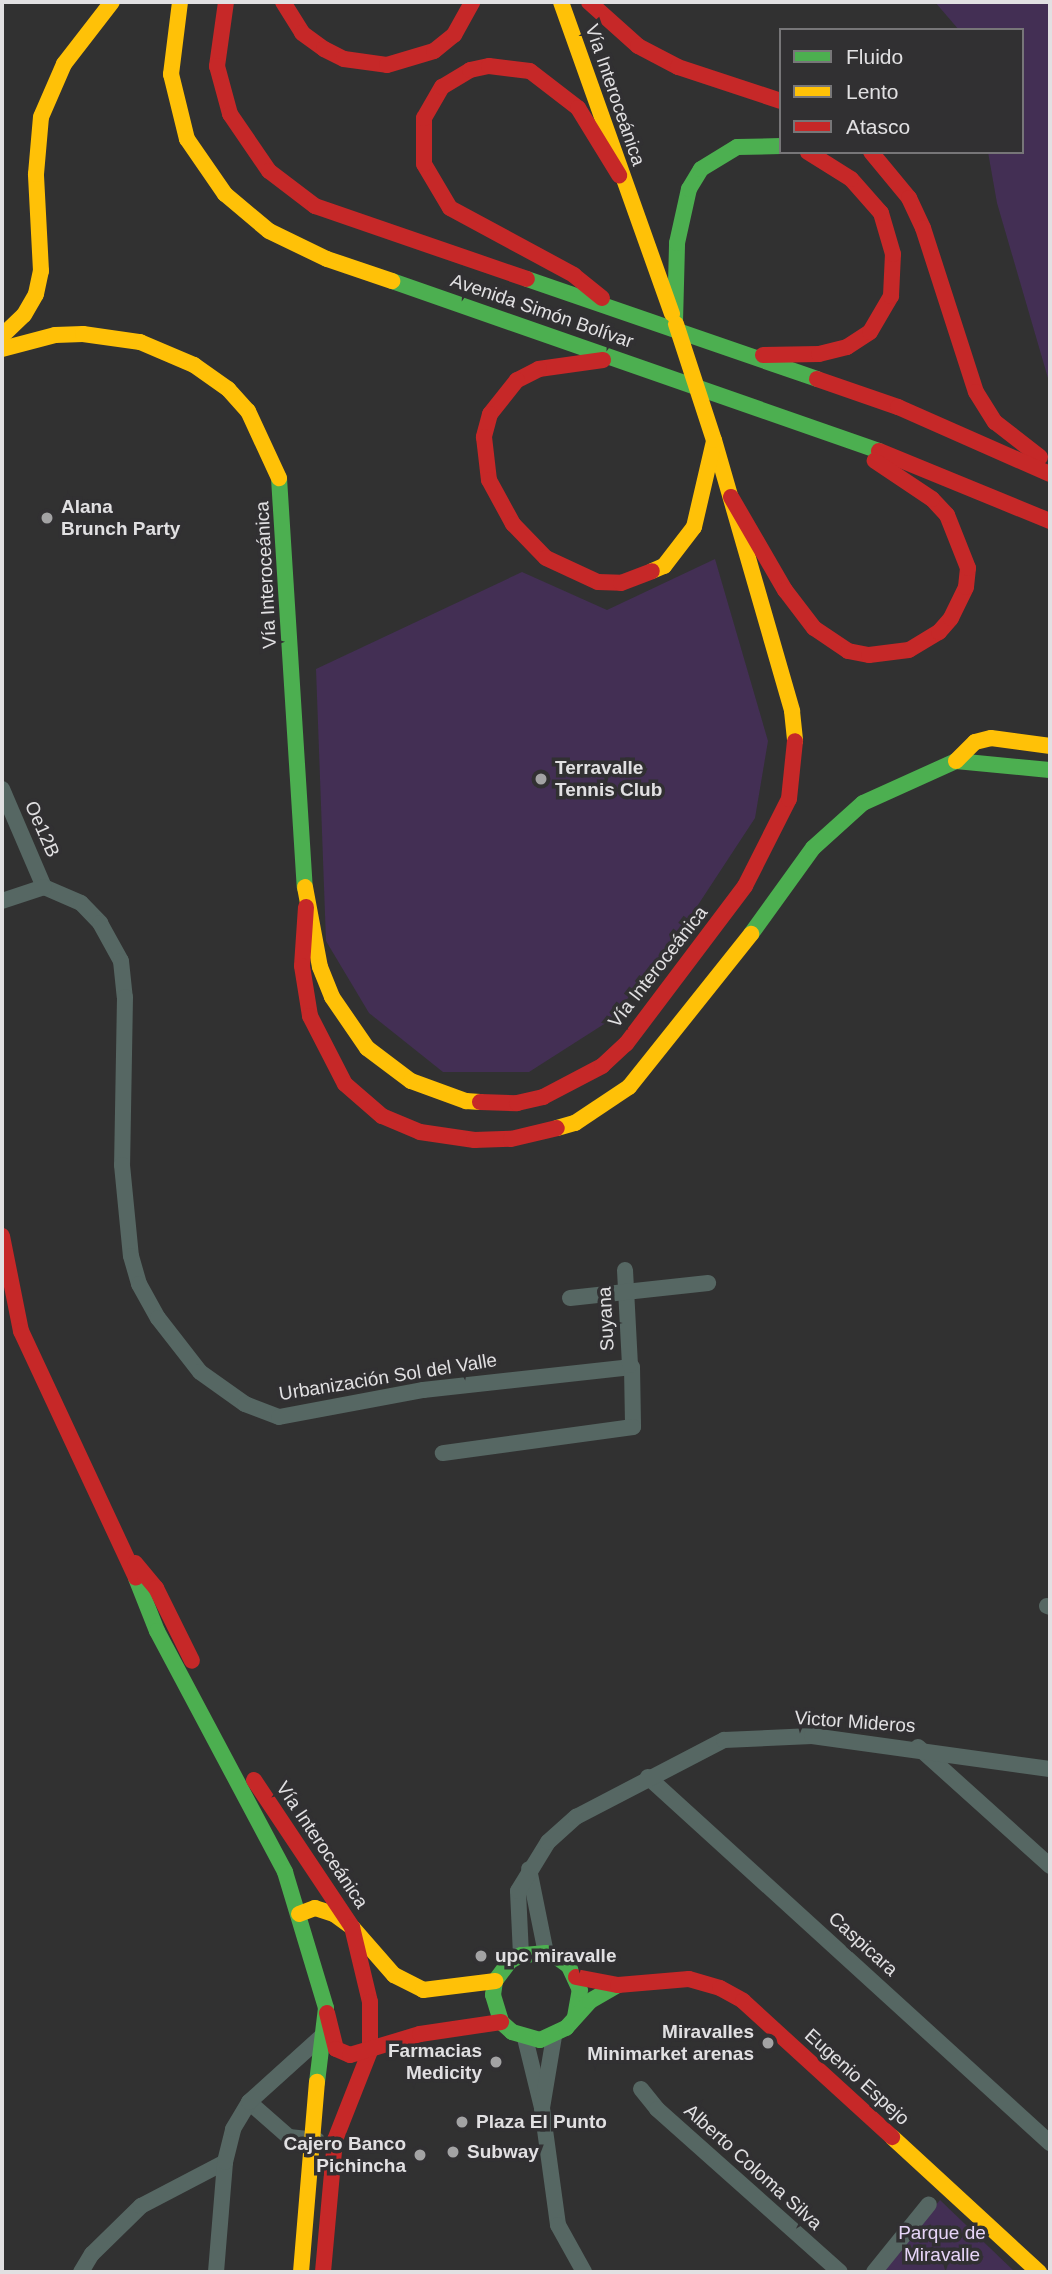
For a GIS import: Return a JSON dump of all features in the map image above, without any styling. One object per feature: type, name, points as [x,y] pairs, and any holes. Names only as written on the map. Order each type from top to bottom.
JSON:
[{"type":"main road","points":[[2,337],[24,315],[36,294],[41,271],[36,174],[41,117],[64,64],[112,2]]},
{"type":"main road","name":"Avenida Simón Bolívar","points":[[180,2],[171,74],[187,139],[225,194],[269,231],[327,259],[832,433],[976,487],[1050,521]]},
{"type":"main road","name":"Avenida Simón Bolívar","points":[[226,2],[220,21],[218,66],[230,114],[251,152],[269,172],[315,206],[742,356],[898,407],[1050,474]]},
{"type":"main road","points":[[283,2],[302,33],[324,49],[344,59],[387,65],[434,51],[454,35],[472,2]]},
{"type":"main road","name":"Vía Interoceánica","points":[[2,349],[74,334],[140,342],[194,365],[228,389],[263,435],[276,466],[288,532],[306,907],[320,967],[350,1026],[387,1066],[439,1095],[492,1104],[543,1097],[602,1066],[626,1044],[658,1007],[745,886],[789,799],[796,756],[792,710],[714,441],[675,323],[619,175],[561,2]]},
{"type":"main road","points":[[589,2],[638,46],[678,67],[779,100]]},
{"type":"main road","points":[[617,310],[574,275],[450,208],[430,180],[424,164],[425,118],[442,87],[470,70],[489,66],[530,71],[561,90],[578,108],[619,175]]},
{"type":"main road","points":[[675,323],[677,243],[689,189],[701,169],[718,155],[737,147],[779,146]]},
{"type":"main road","points":[[742,356],[819,354],[847,347],[870,332],[891,296],[893,254],[881,213],[851,179],[811,154]]},
{"type":"main road","points":[[873,154],[909,198],[923,228],[985,408],[1008,433],[1050,465]]},
{"type":"main road","points":[[615,359],[539,369],[517,380],[490,414],[484,438],[489,480],[513,524],[546,558],[598,582],[621,583],[664,566],[694,527],[714,441]]},
{"type":"main road","points":[[731,497],[797,609],[830,641],[869,655],[909,650],[926,642],[951,618],[966,587],[968,568],[957,532],[932,499],[832,433]]},
{"type":"main road","points":[[306,907],[302,966],[310,1016],[330,1062],[361,1102],[402,1126],[442,1136],[511,1139],[543,1133],[575,1123],[629,1087],[725,969],[790,877],[840,821],[888,789],[956,761],[975,742],[991,738],[1050,746]]},
{"type":"main road","points":[[956,761],[1050,770]]},
{"type":"main road","name":"Vía Interoceánica","points":[[2,1236],[21,1331],[126,1552],[152,1621],[285,1872],[299,1914],[326,2008],[310,2140],[301,2272]]},
{"type":"main road","name":"Vía Interoceánica","points":[[126,1552],[156,1588],[264,1799],[352,1927],[370,2002],[370,2051],[335,2141],[323,2272]]},
{"type":"main road","points":[[299,1914],[315,1908],[352,1927],[394,1975],[417,1987],[437,1991],[495,1981]]},
{"type":"main road","points":[[546,1953],[558,1958],[576,1977],[580,1997],[575,2017],[554,2036],[525,2038],[501,2022],[492,1995],[495,1981],[510,1961],[521,1955],[546,1953]]},
{"type":"main road","name":"Eugenio Espejo","points":[[576,1977],[618,1985],[690,1979],[720,1988],[743,2001],[1039,2272]]},
{"type":"main road","name":"Eugenio Espejo","points":[[575,2017],[590,2001],[618,1985]]},
{"type":"main road","points":[[326,2008],[337,2049],[350,2055],[420,2034],[501,2022]]},
{"type":"street","name":"Oe12B","points":[[2,789],[44,887]]},
{"type":"street","points":[[2,901],[44,887]]},
{"type":"street","name":"Urbanización Sol del Valle","points":[[44,887],[81,903],[100,923],[121,961],[125,996],[122,1165],[131,1255],[139,1284],[159,1318],[200,1373],[245,1404],[279,1417],[423,1390],[630,1365]]},
{"type":"street","name":"Suyana","points":[[625,1270],[630,1365]]},
{"type":"street","points":[[570,1298],[708,1283]]},
{"type":"street","points":[[443,1453],[633,1427],[630,1365]]},
{"type":"street","name":"Victor Mideros","points":[[521,1955],[516,1904],[529,1869],[548,1842],[576,1817],[648,1777],[724,1740],[811,1736],[918,1747],[1050,1769]]},
{"type":"street","points":[[918,1747],[970,1791],[1050,1866]]},
{"type":"street","points":[[970,1791],[967,1769],[982,1756]]},
{"type":"street","name":"Caspicara","points":[[648,1777],[1050,2143]]},
{"type":"street","points":[[529,1869],[546,1953]]},
{"type":"street","points":[[542,2108],[554,2036]]},
{"type":"street","points":[[216,2272],[225,2162],[233,2129],[249,2102],[321,2037]]},
{"type":"street","points":[[525,2038],[542,2108],[558,2225],[584,2272]]},
{"type":"street","name":"Alberto Coloma Silva","points":[[641,2090],[841,2272]]},
{"type":"street","points":[[249,2102],[289,2137],[335,2141]]},
{"type":"street","points":[[81,2272],[92,2254],[141,2206],[225,2162]]},
{"type":"street","points":[[874,2272],[929,2204]]},
{"type":"green space","points":[[935,2],[1050,2],[1050,385],[997,203],[988,154],[1024,154],[1024,28],[957,28]]},
{"type":"green space","name":"Terravalle Tennis Club","points":[[715,559],[768,741],[755,818],[694,911],[612,1019],[529,1072],[443,1072],[369,1013],[326,941],[316,669],[522,572],[607,610]]},
{"type":"green space","name":"Parque de Miravalle","points":[[940,2200],[1015,2272],[880,2272]]},
{"type":"traffic: fast","points":[[675,322],[677,243],[689,189],[701,169],[737,147],[779,146]]},
{"type":"traffic: fast","points":[[527,279],[817,379]]},
{"type":"traffic: fast","points":[[392,281],[879,451]]},
{"type":"traffic: fast","points":[[279,478],[305,887]]},
{"type":"traffic: fast","points":[[751,934],[813,848],[863,803],[956,761],[1050,770]]},
{"type":"traffic: fast","points":[[136,1578],[157,1631],[285,1872],[326,2008],[317,2082]]},
{"type":"traffic: fast","points":[[575,2017],[580,1990],[569,1966],[558,1958],[546,1953],[521,1955],[510,1961],[495,1981],[493,1995],[501,2022],[512,2032],[540,2040],[566,2028],[590,2001],[618,1985]]},
{"type":"traffic: slow","points":[[2,336],[24,315],[36,294],[41,271],[36,174],[41,117],[64,64],[112,2]]},
{"type":"traffic: slow","points":[[180,2],[171,74],[187,139],[225,194],[269,231],[327,259],[392,281]]},
{"type":"traffic: slow","points":[[561,2],[672,314]]},
{"type":"traffic: slow","points":[[676,324],[714,440]]},
{"type":"traffic: slow","points":[[2,349],[55,335],[83,334],[140,342],[194,365],[228,389],[248,411],[279,478]]},
{"type":"traffic: slow","points":[[714,440],[792,711],[795,741]]},
{"type":"traffic: slow","points":[[652,571],[664,566],[694,527],[714,441]]},
{"type":"traffic: slow","points":[[956,761],[975,742],[991,738],[1050,746]]},
{"type":"traffic: slow","points":[[305,887],[320,967],[332,997],[367,1048],[411,1081],[466,1101],[480,1102]]},
{"type":"traffic: slow","points":[[557,1128],[575,1123],[629,1087],[751,934]]},
{"type":"traffic: slow","points":[[299,1914],[315,1908],[334,1914],[352,1927],[394,1975],[423,1990],[495,1981]]},
{"type":"traffic: slow","points":[[301,2272],[317,2082]]},
{"type":"traffic: slow","points":[[892,2137],[1039,2272]]},
{"type":"traffic: jam","points":[[226,2],[217,66],[230,114],[269,171],[315,206],[527,279]]},
{"type":"traffic: jam","points":[[283,2],[302,33],[324,49],[344,59],[387,65],[434,51],[454,35],[472,2]]},
{"type":"traffic: jam","points":[[589,2],[638,46],[678,67],[779,100]]},
{"type":"traffic: jam","points":[[602,298],[574,275],[450,208],[424,164],[424,118],[442,87],[470,70],[489,66],[530,71],[578,108],[619,175]]},
{"type":"traffic: jam","points":[[763,355],[819,354],[847,347],[870,332],[891,296],[893,254],[881,213],[851,179],[811,154]]},
{"type":"traffic: jam","points":[[873,154],[909,198],[923,228],[976,392],[995,422],[1040,457]]},
{"type":"traffic: jam","points":[[603,360],[539,369],[517,380],[490,414],[484,437],[489,480],[513,524],[546,558],[598,582],[621,583],[652,571]]},
{"type":"traffic: jam","points":[[817,379],[898,407],[1050,474]]},
{"type":"traffic: jam","points":[[879,451],[1050,521]]},
{"type":"traffic: jam","points":[[731,497],[785,590],[814,628],[848,651],[869,655],[909,650],[939,632],[951,618],[966,587],[968,568],[947,515],[932,499],[875,461]]},
{"type":"traffic: jam","points":[[480,1102],[517,1103],[543,1097],[602,1066],[626,1044],[745,886],[789,799],[795,741]]},
{"type":"traffic: jam","points":[[306,907],[302,966],[310,1016],[345,1084],[382,1116],[420,1132],[474,1140],[511,1139],[557,1128]]},
{"type":"traffic: jam","points":[[2,1236],[21,1331],[136,1578]]},
{"type":"traffic: jam","points":[[135,1563],[156,1588],[192,1661]]},
{"type":"traffic: jam","points":[[254,1780],[352,1927],[370,2002],[370,2051],[335,2140],[323,2272]]},
{"type":"traffic: jam","points":[[576,1977],[618,1985],[689,1979],[720,1988],[743,2001],[892,2137]]},
{"type":"traffic: jam","points":[[327,2013],[336,2049],[350,2055],[420,2034],[501,2022]]},
{"type":"place","name":"Alana Brunch Party","points":[[47,518]]},
{"type":"place","name":"Terravalle Tennis Club","points":[[541,779]]},
{"type":"place","name":"upc miravalle","points":[[481,1956]]},
{"type":"place","name":"Miravalles Minimarket arenas","points":[[768,2043]]},
{"type":"place","name":"Farmacias Medicity","points":[[496,2062]]},
{"type":"place","name":"Plaza El Punto","points":[[462,2122]]},
{"type":"place","name":"Subway","points":[[453,2152]]},
{"type":"place","name":"Cajero Banco Pichincha","points":[[420,2155]]}]
